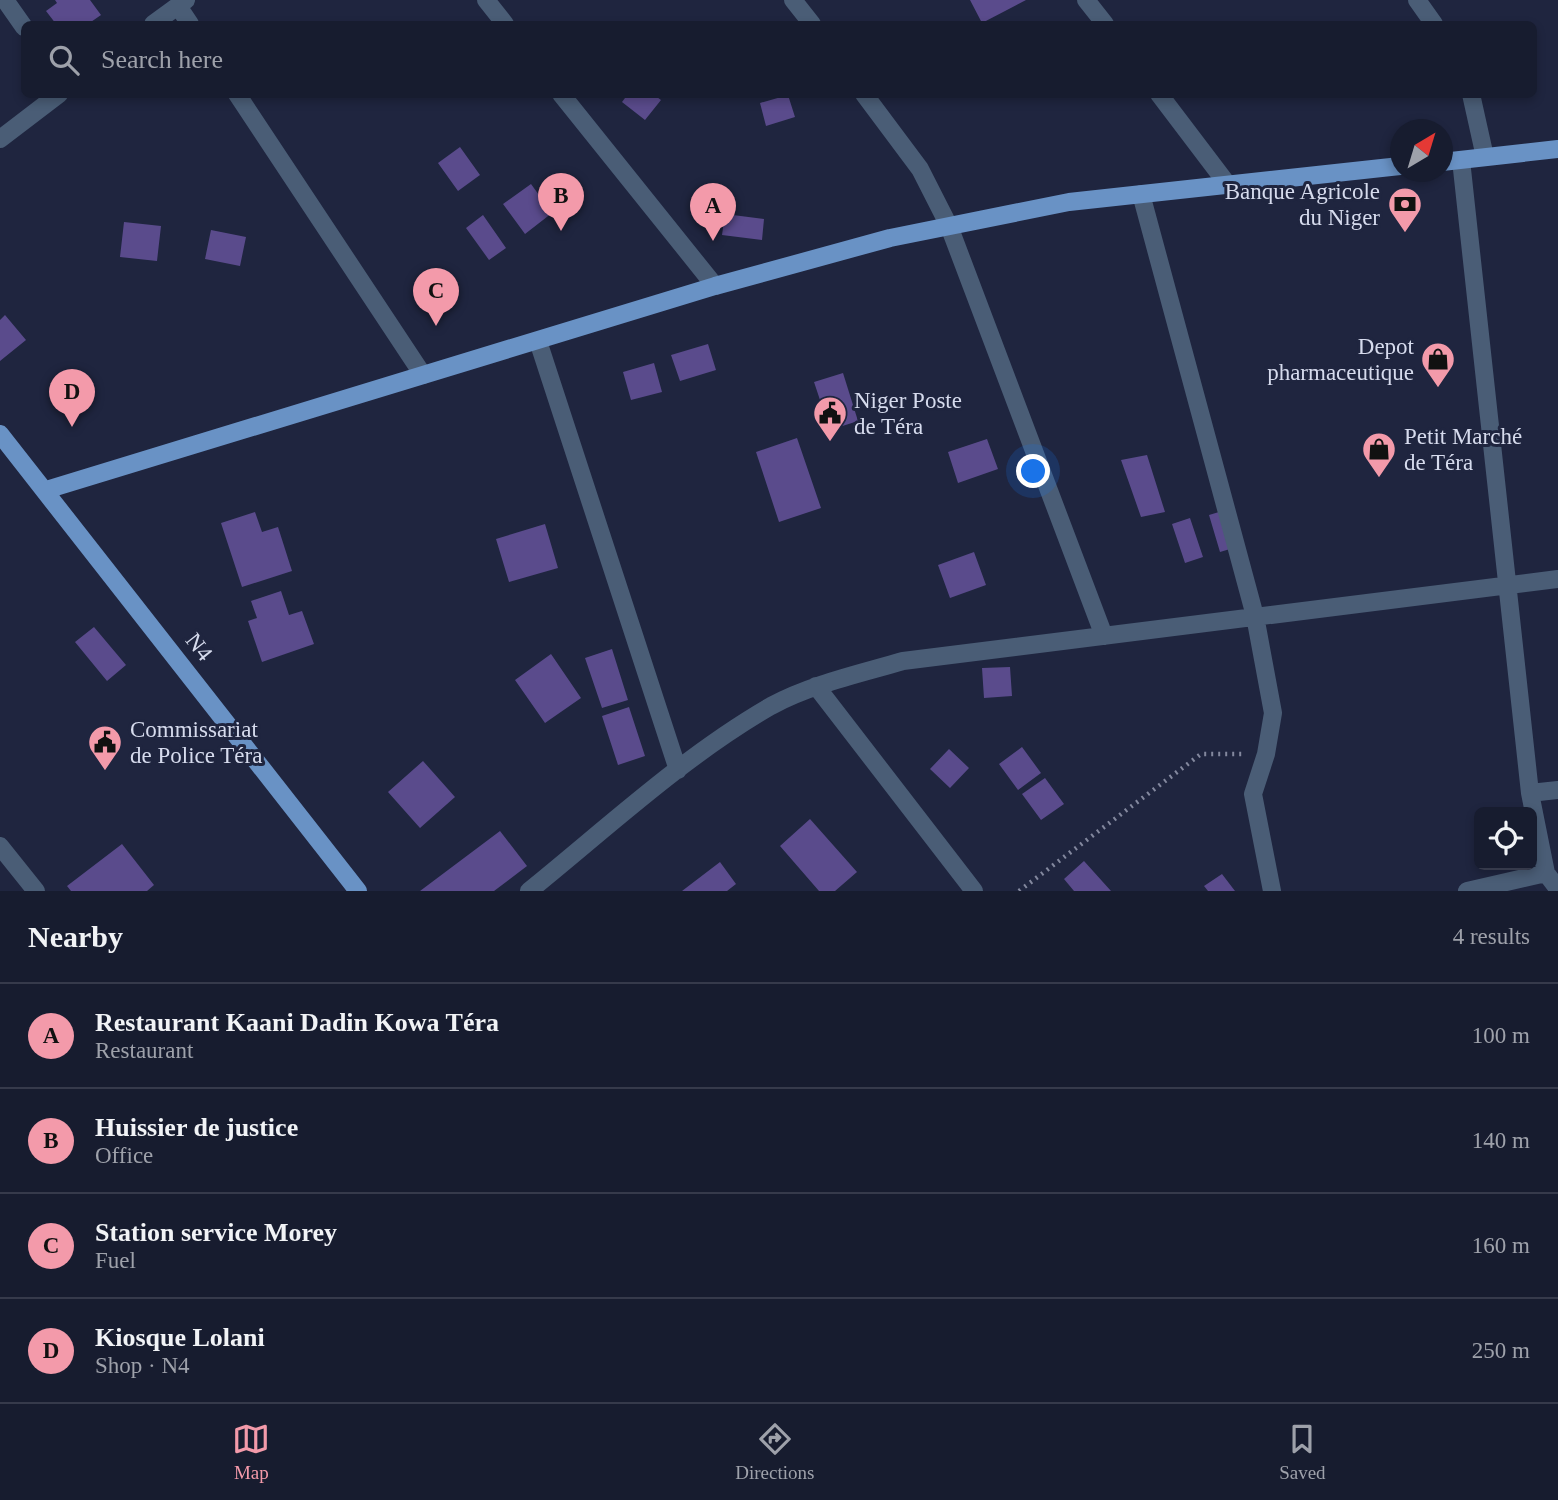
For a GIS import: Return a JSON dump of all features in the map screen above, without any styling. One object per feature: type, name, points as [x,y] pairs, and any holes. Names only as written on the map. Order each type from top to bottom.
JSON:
[{"type":"main road","points":[[1453,161],[1558,149]]},
{"type":"main road","points":[[46,490],[715,286],[890,237],[1069,202],[1390,167]]},
{"type":"main road","name":"N4","points":[[0,434],[358,891]]},
{"type":"street","points":[[5,0],[21,23]]},
{"type":"street","points":[[486,0],[503,21]]},
{"type":"street","points":[[793,0],[810,21]]},
{"type":"street","points":[[1086,0],[1103,21]]},
{"type":"street","points":[[1417,0],[1432,21]]},
{"type":"street","points":[[157,21],[182,3],[189,21]]},
{"type":"street","points":[[0,139],[54,98]]},
{"type":"street","points":[[240,98],[423,376]]},
{"type":"street","points":[[564,98],[715,286]]},
{"type":"street","points":[[867,98],[920,169],[949,226],[1104,636]]},
{"type":"street","points":[[1161,98],[1228,185]]},
{"type":"street","points":[[1472,98],[1485,157]]},
{"type":"street","points":[[1453,169],[1508,584],[1530,793],[1546,873],[1558,888]]},
{"type":"street","points":[[1141,194],[1255,616],[1272,713],[1266,754],[1253,794],[1272,891]]},
{"type":"street","points":[[538,341],[678,770]]},
{"type":"street","points":[[529,891],[678,770],[772,706],[816,686],[903,661],[1558,579]]},
{"type":"street","points":[[816,686],[974,891]]},
{"type":"street","points":[[1530,793],[1558,790]]},
{"type":"street","points":[[0,846],[36,891]]},
{"type":"street","points":[[1467,891],[1546,873]]},
{"type":"path","points":[[1019,891],[1201,754],[1266,754]]},
{"type":"building","points":[[55,0],[90,0],[101,15],[92,21],[54,21],[46,11],[57,3]]},
{"type":"building","points":[[970,0],[1026,0],[986,21],[981,21]]},
{"type":"building","points":[[625,98],[661,100],[645,120],[622,102]]},
{"type":"building","points":[[789,98],[795,117],[766,126],[760,103]]},
{"type":"building","points":[[460,147],[480,175],[458,191],[438,163]]},
{"type":"building","points":[[531,184],[552,213],[525,234],[503,204]]},
{"type":"building","points":[[725,214],[764,219],[762,240],[722,235]]},
{"type":"building","points":[[483,215],[506,248],[489,260],[466,228]]},
{"type":"building","points":[[124,222],[161,226],[157,261],[120,257]]},
{"type":"building","points":[[211,230],[246,237],[240,266],[205,259]]},
{"type":"building","points":[[5,315],[26,340],[0,361],[0,320]]},
{"type":"building","points":[[708,344],[716,370],[680,381],[671,355]]},
{"type":"building","points":[[654,363],[662,392],[631,400],[623,372]]},
{"type":"building","points":[[843,373],[858,421],[830,430],[814,382]]},
{"type":"building","points":[[797,438],[821,508],[779,522],[756,452]]},
{"type":"building","points":[[987,439],[998,469],[958,483],[948,452]]},
{"type":"building","points":[[1147,455],[1165,512],[1141,517],[1121,460]]},
{"type":"building","points":[[1229,509],[1240,546],[1220,552],[1209,515]]},
{"type":"building","points":[[255,512],[262,532],[278,527],[292,571],[242,587],[221,523]]},
{"type":"building","points":[[1190,518],[1203,557],[1185,563],[1172,524]]},
{"type":"building","points":[[545,524],[558,568],[509,582],[496,539]]},
{"type":"building","points":[[974,552],[986,585],[950,598],[938,565]]},
{"type":"building","points":[[281,591],[289,615],[302,611],[314,644],[262,662],[248,621],[257,618],[251,601]]},
{"type":"building","points":[[94,627],[126,665],[107,681],[75,642]]},
{"type":"building","points":[[612,649],[628,700],[602,708],[585,658]]},
{"type":"building","points":[[551,654],[581,698],[545,723],[515,680]]},
{"type":"building","points":[[1010,667],[1012,696],[984,698],[982,668]]},
{"type":"building","points":[[629,707],[645,756],[618,765],[602,716]]},
{"type":"building","points":[[1022,747],[1041,773],[1018,790],[999,764]]},
{"type":"building","points":[[949,749],[969,768],[950,788],[930,769]]},
{"type":"building","points":[[423,761],[455,797],[420,828],[388,792]]},
{"type":"building","points":[[1045,778],[1064,804],[1041,820],[1022,794]]},
{"type":"building","points":[[810,819],[857,872],[835,891],[819,891],[780,846]]},
{"type":"building","points":[[500,831],[527,866],[494,891],[420,891]]},
{"type":"building","points":[[122,844],[154,885],[147,891],[71,891],[67,886]]},
{"type":"building","points":[[1084,861],[1111,891],[1074,891],[1064,879]]},
{"type":"building","points":[[720,862],[736,884],[727,891],[682,891]]},
{"type":"building","points":[[1222,874],[1235,891],[1208,891],[1204,886]]},
{"type":"place","name":"Huissier de justice","points":[[561,231]]},
{"type":"place","name":"Banque Agricole du Niger","points":[[1405,234]]},
{"type":"place","name":"Restaurant Kaani Dadin Kowa Téra","points":[[713,241]]},
{"type":"place","name":"Station service Morey","points":[[436,326]]},
{"type":"place","name":"Depot pharmaceutique","points":[[1438,389]]},
{"type":"place","name":"Kiosque Lolani","points":[[72,427]]},
{"type":"place","name":"Niger Poste de Téra","points":[[830,443]]},
{"type":"place","name":"Petit Marché de Téra","points":[[1379,479]]},
{"type":"place","name":"Commissariat de Police Téra","points":[[105,772]]}]
